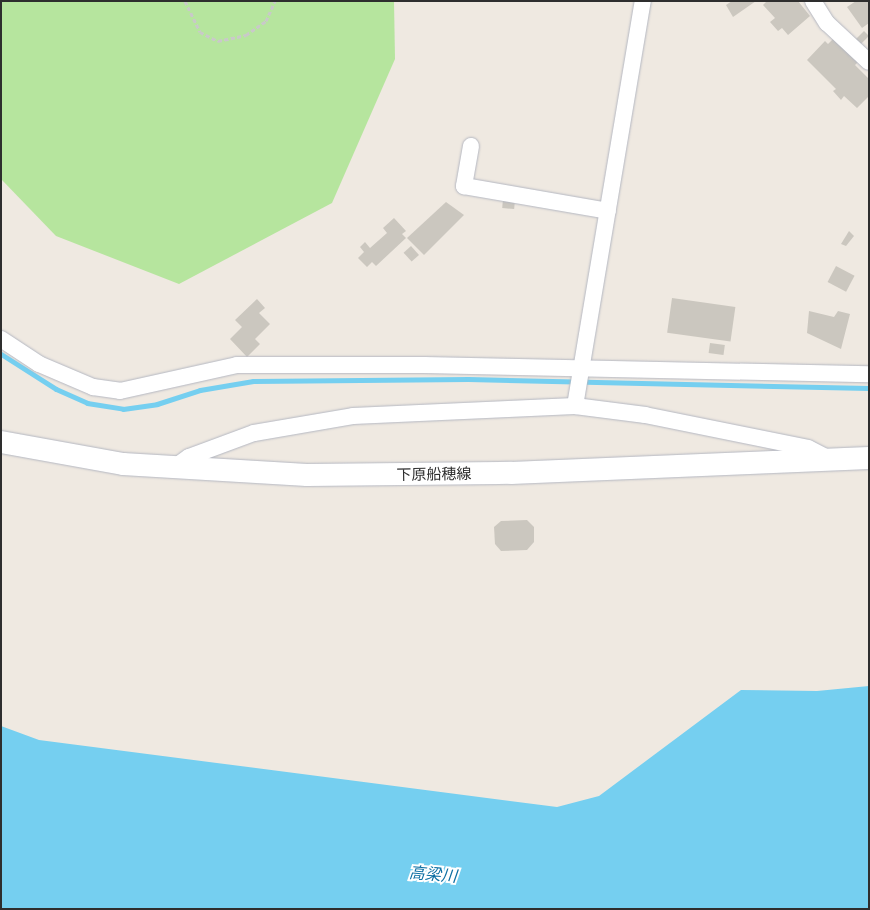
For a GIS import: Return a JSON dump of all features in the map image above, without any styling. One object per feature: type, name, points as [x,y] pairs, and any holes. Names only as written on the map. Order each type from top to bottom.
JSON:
[{"type":"main road","name":"下原船穂線","points":[[1,442],[123,464],[307,475],[511,473],[869,458]]},
{"type":"street","points":[[576,400],[579,371],[643,1]]},
{"type":"street","points":[[814,1],[827,23],[869,62]]},
{"type":"street","points":[[471,146],[464,186],[608,211]]},
{"type":"street","points":[[1,339],[39,364],[93,387],[120,390],[237,365],[869,374]]},
{"type":"street","points":[[175,467],[189,457],[254,433],[353,416],[576,400],[808,448],[832,460]]},
{"type":"path","points":[[185,1],[200,32],[218,41],[253,30],[266,21],[275,1]]},
{"type":"green space","points":[[1,1],[394,1],[395,59],[332,203],[179,284],[56,236],[1,179]]},
{"type":"water","name":"高梁川","points":[[869,686],[869,909],[1,909],[1,726],[39,740],[557,807],[599,796],[741,690],[817,691]]},
{"type":"building","points":[[732,1],[756,1],[733,17],[726,5]]},
{"type":"building","points":[[767,1],[798,1],[810,16],[788,35],[782,28],[778,31],[770,22],[775,18],[763,5]]},
{"type":"building","points":[[856,1],[869,1],[869,23],[862,28],[847,7]]},
{"type":"building","points":[[864,31],[869,36],[860,44],[856,39]]},
{"type":"building","points":[[834,38],[858,62],[855,65],[869,79],[869,96],[857,108],[844,96],[841,100],[833,91],[836,89],[807,60],[825,41],[828,44]]},
{"type":"building","points":[[503,199],[515,200],[514,209],[502,208]]},
{"type":"building","points":[[446,202],[464,215],[424,255],[407,238]]},
{"type":"building","points":[[394,218],[406,231],[402,234],[406,238],[376,266],[372,262],[367,267],[358,258],[364,252],[360,247],[365,242],[370,248],[387,233],[383,228]]},
{"type":"building","points":[[849,231],[854,236],[846,246],[841,244]]},
{"type":"building","points":[[411,246],[419,255],[412,262],[404,253]]},
{"type":"building","points":[[836,266],[855,276],[846,292],[828,282]]},
{"type":"building","points":[[672,298],[735,307],[731,342],[667,333]]},
{"type":"building","points":[[257,299],[265,308],[259,313],[270,324],[255,339],[260,344],[247,357],[230,339],[242,327],[235,320]]},
{"type":"building","points":[[809,311],[834,317],[838,311],[850,314],[841,349],[807,333]]},
{"type":"building","points":[[710,343],[725,345],[723,355],[709,353]]},
{"type":"building","points":[[527,520],[534,527],[534,542],[527,550],[501,551],[495,544],[494,527],[501,521]]},
{"type":"waterway","points":[[1,354],[56,389],[87,403],[123,409],[157,404],[200,390],[253,381],[468,379],[869,388]]}]
